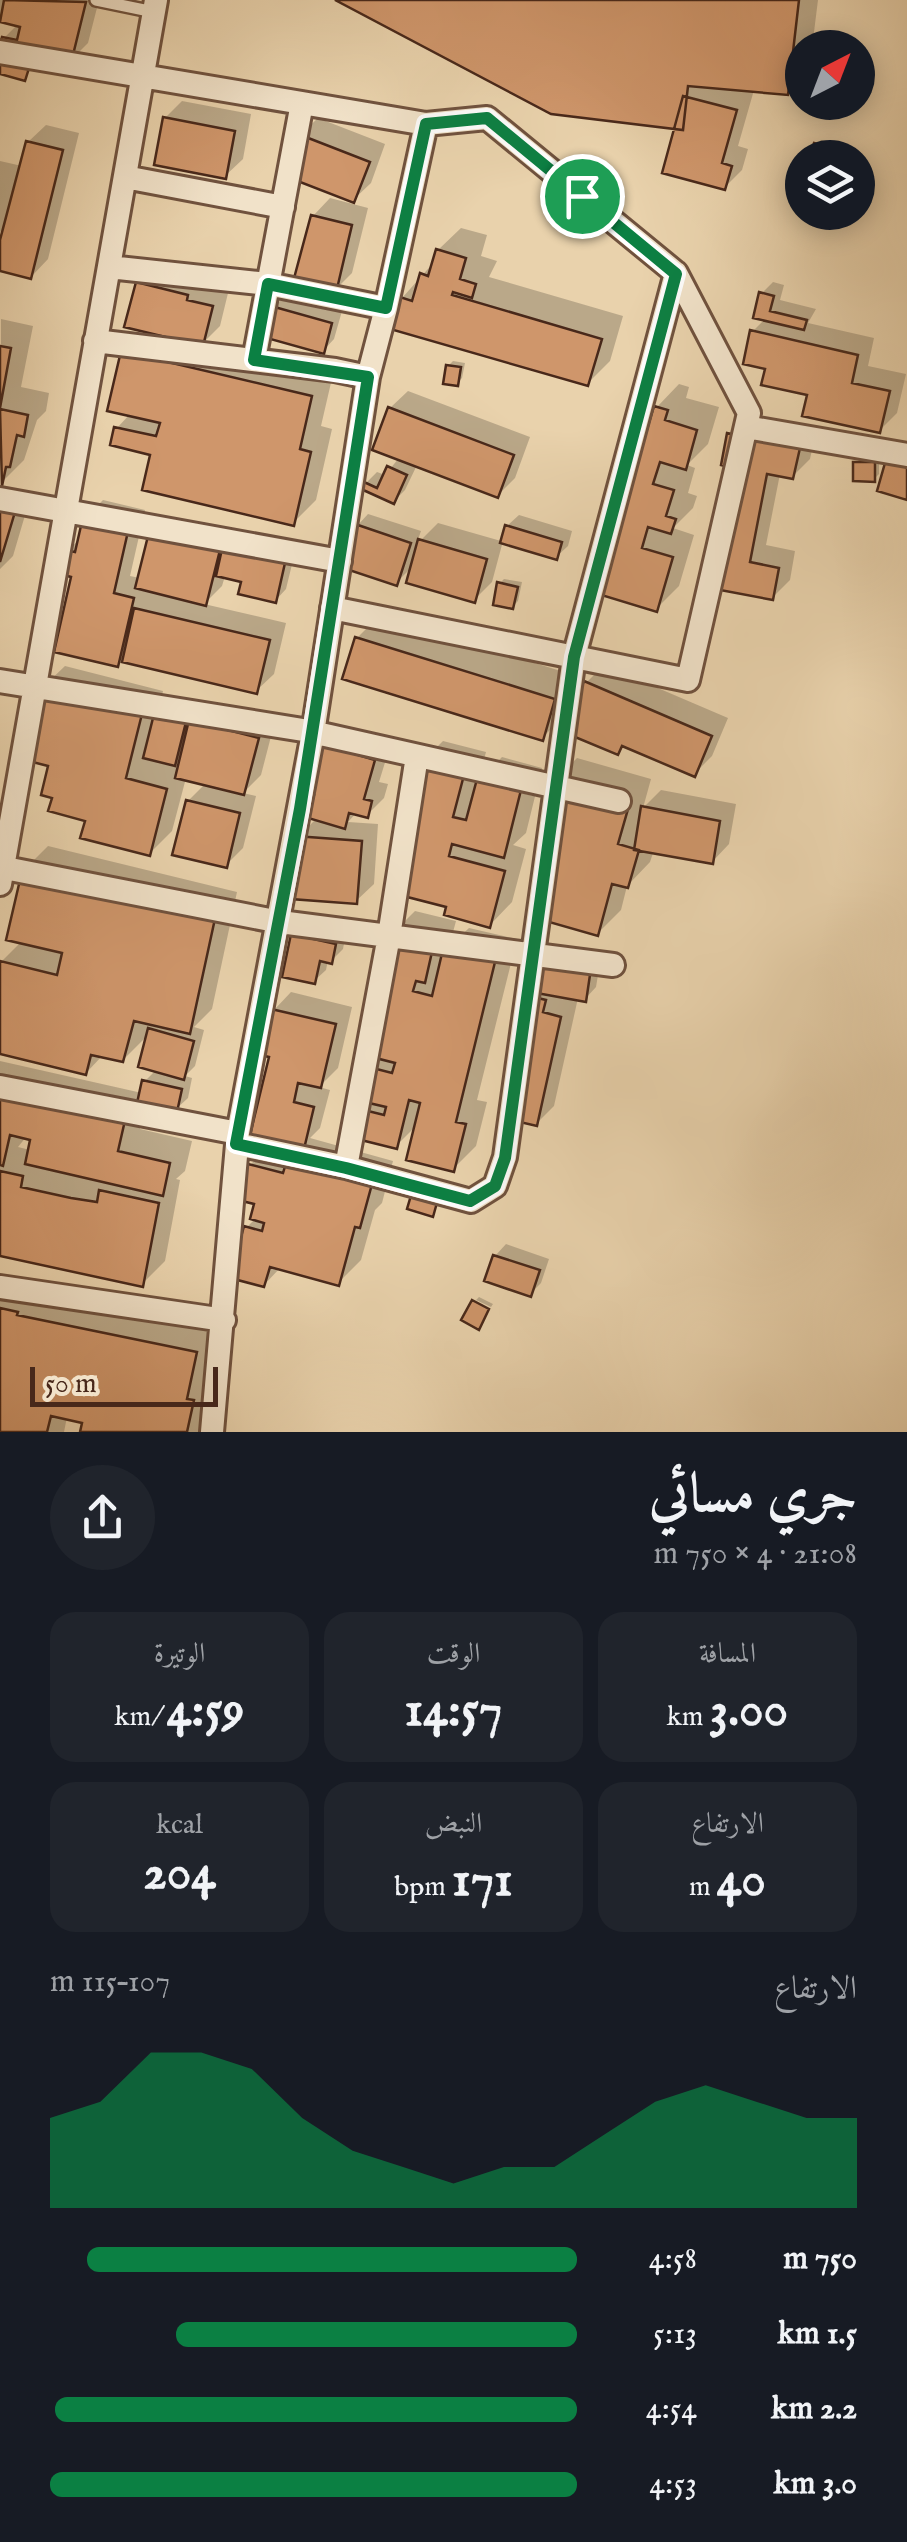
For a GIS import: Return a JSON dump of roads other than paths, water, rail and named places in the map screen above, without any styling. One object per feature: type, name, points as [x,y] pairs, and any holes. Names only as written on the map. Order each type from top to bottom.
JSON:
[{"type":"street","points":[[155,6],[1,873],[280,922],[613,965]]},
{"type":"street","points":[[0,52],[426,124],[487,118],[676,274],[749,413],[688,680],[332,608]]},
{"type":"street","points":[[254,360],[302,103]]},
{"type":"street","points":[[212,1432],[238,1138],[313,733],[368,377],[426,124]]},
{"type":"street","points":[[125,177],[283,207]]},
{"type":"street","points":[[109,267],[268,284],[386,308]]},
{"type":"street","points":[[0,1087],[238,1138],[470,1201],[495,1186],[505,1158],[574,657],[676,274]]},
{"type":"street","points":[[96,341],[368,377]]},
{"type":"street","points":[[746,427],[907,455]]},
{"type":"street","points":[[0,499],[340,561]]},
{"type":"street","points":[[0,681],[313,733],[619,801]]},
{"type":"street","points":[[346,1168],[417,756]]},
{"type":"street","points":[[0,1288],[224,1320]]},
{"type":"lane","points":[[96,0],[155,6]]}]
